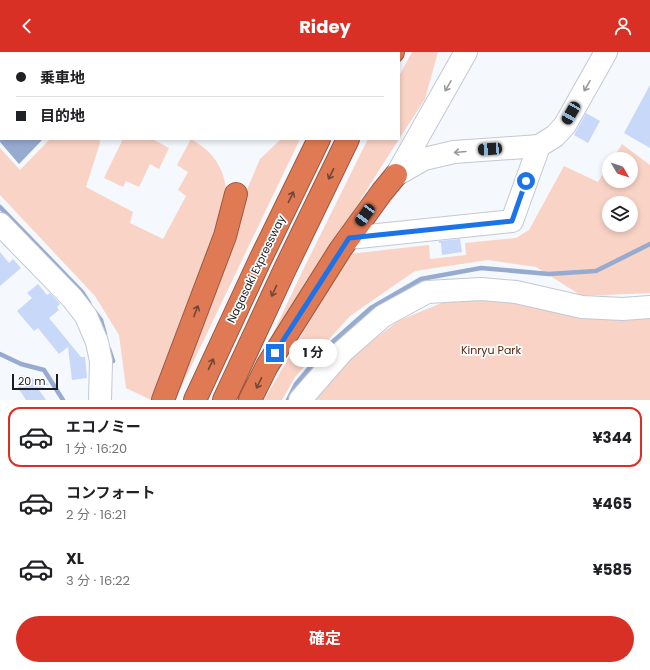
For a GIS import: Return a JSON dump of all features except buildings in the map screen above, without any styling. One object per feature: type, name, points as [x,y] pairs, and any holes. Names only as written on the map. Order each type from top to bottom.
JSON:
[{"type":"highway","name":"Nagasaki Expressway","points":[[195,400],[256,267],[319,140]]},
{"type":"highway","points":[[224,400],[348,140]]},
{"type":"highway","points":[[250,400],[267,366],[349,238],[396,175]]},
{"type":"highway","points":[[163,400],[225,236],[236,194]]},
{"type":"street","points":[[396,175],[466,52]]},
{"type":"street","points":[[396,175],[424,159],[454,152],[539,146],[555,136],[565,125],[606,52]]},
{"type":"street","points":[[349,238],[512,221],[539,146]]},
{"type":"street","points":[[0,224],[72,298],[86,316],[97,342],[101,361],[100,400]]},
{"type":"street","points":[[300,400],[343,351],[383,316],[427,292],[481,289],[516,292],[582,307],[623,309],[650,307]]},
{"type":"green space","points":[[412,52],[438,52],[425,99],[400,138],[400,74]]},
{"type":"green space","points":[[49,140],[99,140],[100,143],[86,187],[133,212],[130,223],[163,239],[186,196],[178,190],[188,172],[177,165],[190,140],[201,145],[209,152],[220,167],[227,196],[227,207],[151,400],[126,388],[119,335],[95,296],[0,195],[0,148],[20,170]]},
{"type":"green space","points":[[123,140],[154,140],[169,148],[159,169],[150,164],[139,187],[126,181],[123,187],[104,178]]},
{"type":"green space","points":[[280,140],[300,140],[175,400],[237,213],[260,159]]},
{"type":"green space","points":[[368,140],[398,140],[258,365]]},
{"type":"green space","points":[[622,144],[633,152],[617,152]]},
{"type":"green space","points":[[638,156],[650,165],[650,293],[582,296],[536,267],[488,260],[415,271],[350,316],[295,377],[282,400],[264,400],[349,254],[429,245],[430,259],[466,255],[465,243],[516,238],[529,230],[564,166],[598,182],[602,176],[602,188],[638,188]]},
{"type":"green space","name":"Kinryu Park","points":[[496,300],[650,315],[650,400],[310,400],[337,368],[398,321],[444,302]]},
{"type":"water","points":[[0,140],[42,140],[19,164],[0,142]]},
{"type":"waterway","points":[[0,207],[82,292],[89,303]]},
{"type":"waterway","points":[[288,400],[296,384],[328,346],[371,308],[421,279],[481,268],[549,274],[596,271],[650,244]]},
{"type":"waterway","points":[[95,312],[101,320],[105,334]]},
{"type":"waterway","points":[[109,349],[113,361]]},
{"type":"waterway","points":[[0,354],[21,364],[44,370],[63,400]]},
{"type":"route","points":[[275,353],[349,238],[512,221],[526,181]]}]
